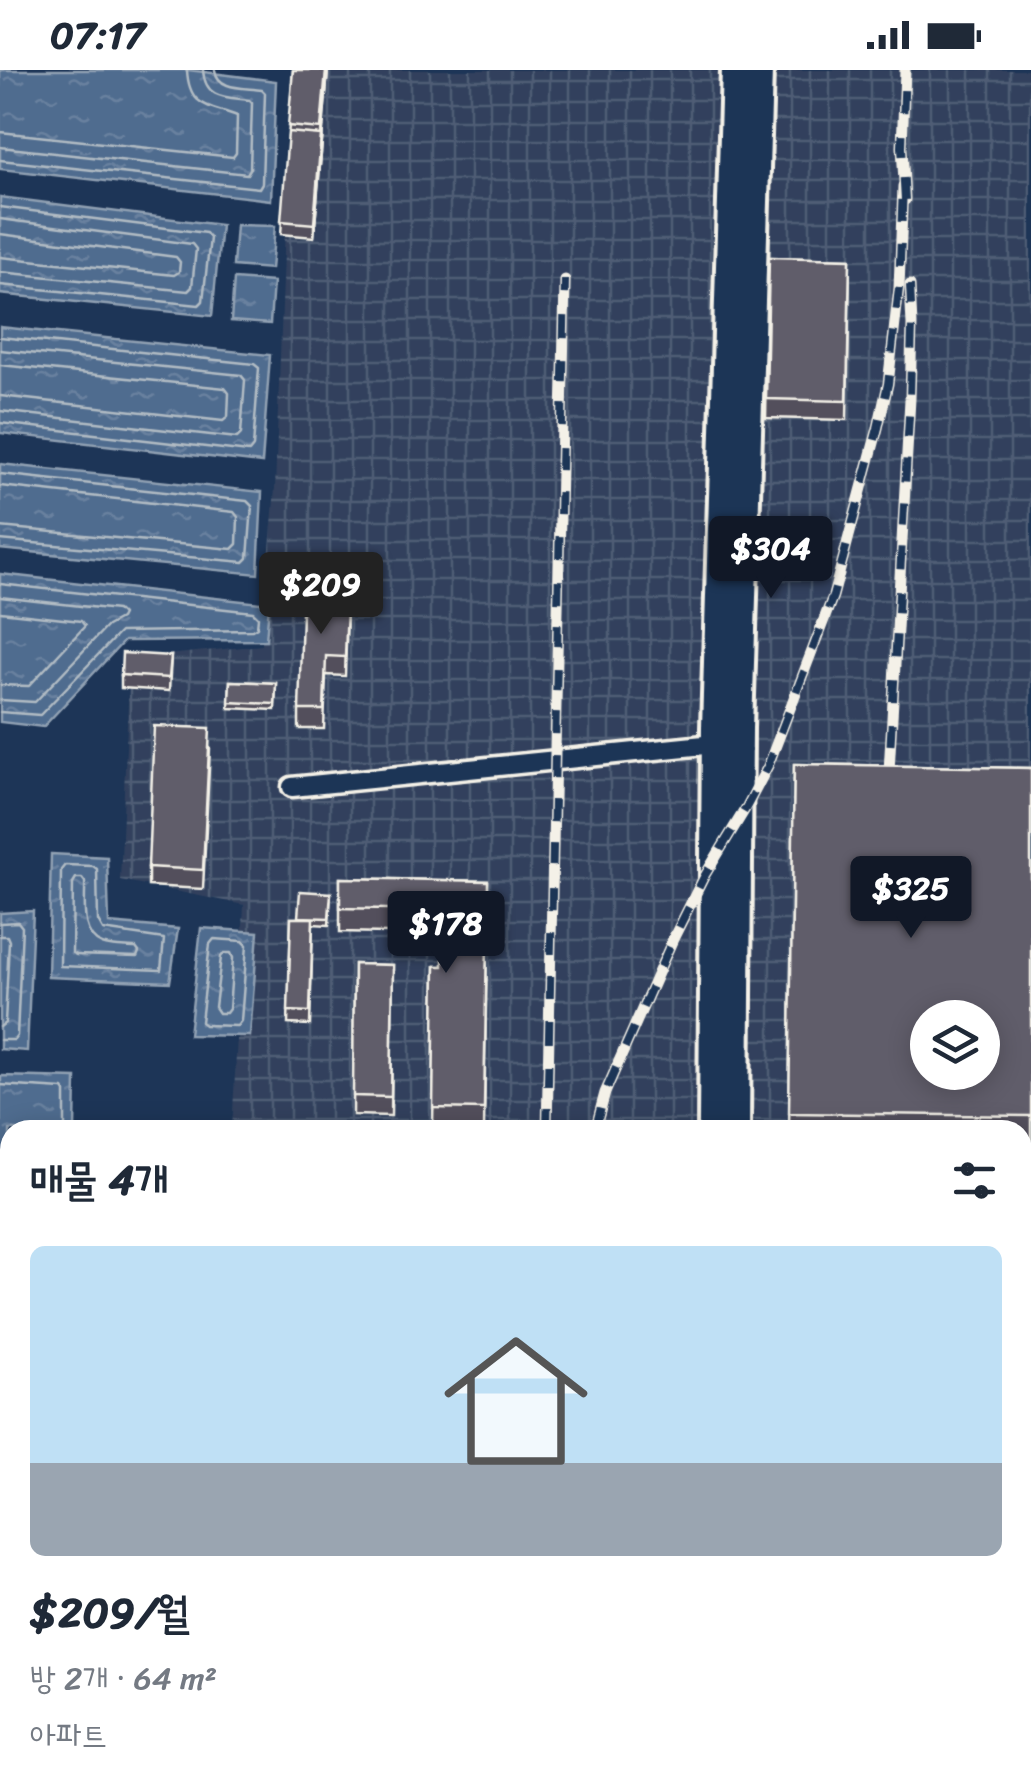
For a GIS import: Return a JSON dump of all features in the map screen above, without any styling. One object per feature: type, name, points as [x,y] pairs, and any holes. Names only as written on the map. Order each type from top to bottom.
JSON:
[{"type":"street","points":[[724,1120],[728,742],[747,70]]},
{"type":"lane","points":[[292,788],[728,742]]},
{"type":"shaded area","points":[[291,70],[1031,70],[1031,1120],[233,1120],[244,905],[120,880],[130,659],[262,645],[275,488]]},
{"type":"water","points":[[0,70],[188,70],[276,81],[271,200],[0,169]]},
{"type":"water","points":[[0,197],[221,225],[212,316],[0,294]]},
{"type":"water","points":[[236,225],[275,226],[271,269],[233,266]]},
{"type":"water","points":[[234,279],[273,282],[270,324],[231,321]]},
{"type":"water","points":[[0,327],[270,355],[262,463],[0,433]]},
{"type":"water","points":[[0,464],[262,492],[258,574],[0,549]]},
{"type":"water","points":[[0,574],[269,604],[266,640],[124,641],[43,727],[0,722]]},
{"type":"water","points":[[51,854],[107,857],[109,923],[178,929],[170,982],[48,977]]},
{"type":"water","points":[[33,911],[27,1051],[0,1049],[0,913]]},
{"type":"water","points":[[201,928],[258,932],[250,1036],[189,1035]]},
{"type":"water","points":[[1,1076],[76,1078],[75,1120],[1,1120]]},
{"type":"building","points":[[293,70],[326,70],[321,129],[288,126]]},
{"type":"building","points":[[288,132],[321,135],[314,224],[281,221]]},
{"type":"building","points":[[769,257],[850,259],[847,401],[766,399]]},
{"type":"building","points":[[303,580],[348,581],[345,657],[326,656],[324,710],[299,710]]},
{"type":"building","points":[[122,653],[171,656],[169,678],[121,675]]},
{"type":"building","points":[[230,681],[276,683],[275,704],[229,702]]},
{"type":"building","points":[[154,726],[210,728],[203,870],[148,867]]},
{"type":"building","points":[[794,764],[1031,768],[1031,1116],[789,1113]]},
{"type":"building","points":[[340,878],[488,881],[484,1109],[433,1108],[435,966],[443,966],[444,904],[435,903],[435,910],[340,908]]},
{"type":"building","points":[[300,891],[331,893],[329,918],[298,917]]},
{"type":"building","points":[[291,918],[313,918],[310,1012],[288,1011]]},
{"type":"building","points":[[354,964],[393,965],[391,1097],[353,1096]]},
{"type":"railway","points":[[905,70],[905,200]]},
{"type":"railway","points":[[598,1120],[605,1093],[673,939],[768,766],[833,596],[888,384],[899,288],[903,186]]},
{"type":"railway","points":[[547,1120],[565,280]]},
{"type":"railway","points":[[888,789],[910,399],[910,285]]}]
